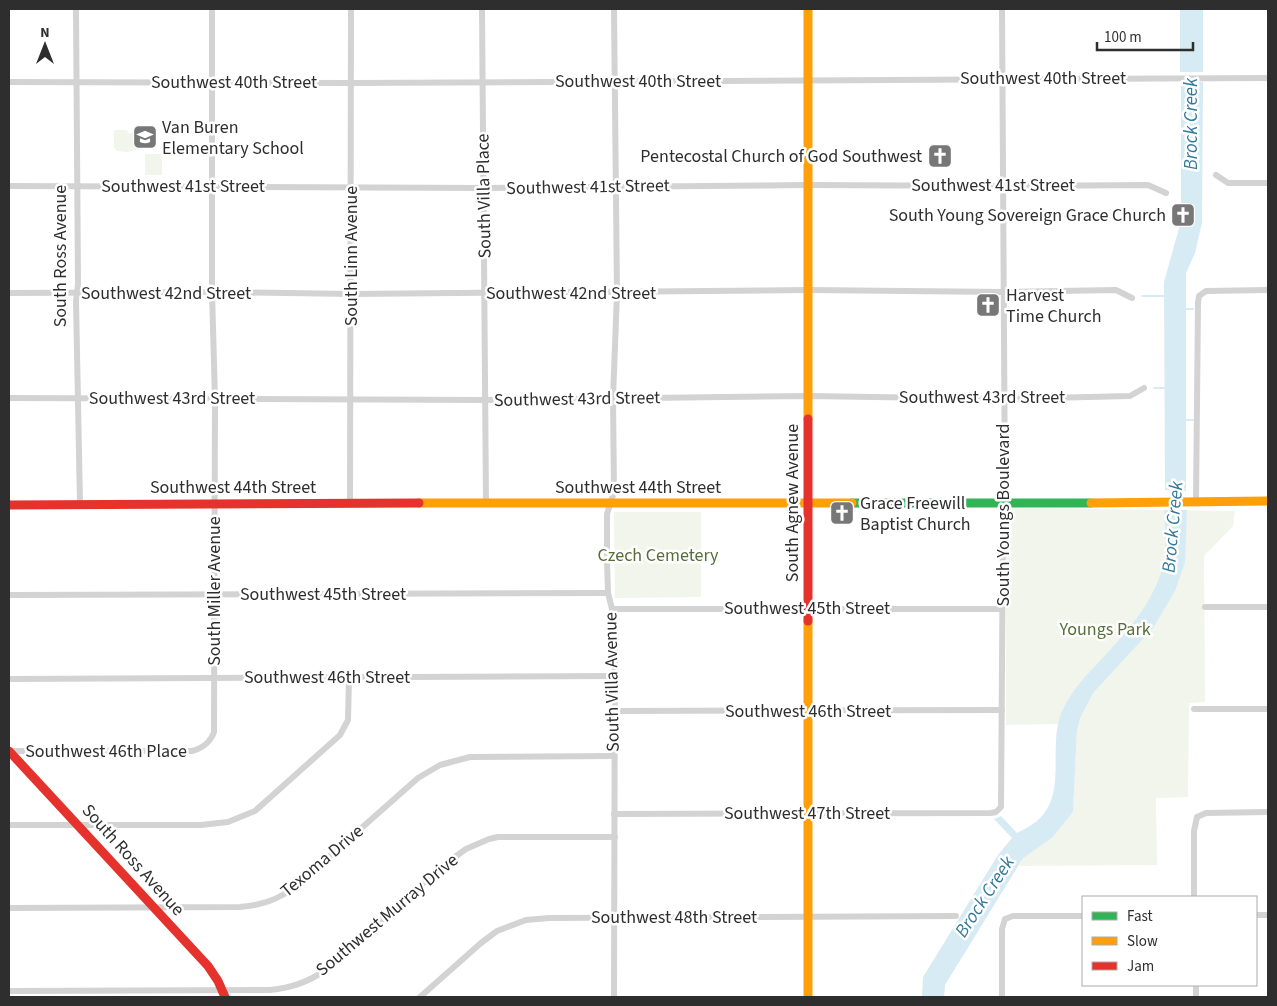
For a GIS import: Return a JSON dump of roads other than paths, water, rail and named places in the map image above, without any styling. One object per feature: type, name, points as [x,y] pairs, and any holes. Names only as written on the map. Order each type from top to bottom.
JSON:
[{"type":"street","name":"South Ross Avenue","points":[[76,9],[80,504]]},
{"type":"street","name":"South Miller Avenue","points":[[202,748],[210,740],[214,732],[215,399],[212,292],[212,9]]},
{"type":"street","name":"South Linn Avenue","points":[[350,9],[352,399],[350,503]]},
{"type":"street","name":"South Villa Place","points":[[482,9],[486,504]]},
{"type":"street","name":"South Villa Avenue","points":[[614,9],[617,293],[613,398],[614,492],[607,514],[608,593],[615,625],[614,997]]},
{"type":"street","name":"South Agnew Avenue","points":[[808,9],[808,997]]},
{"type":"street","name":"South Youngs Boulevard","points":[[999,810],[1002,802],[1002,521],[1004,502],[1002,9]]},
{"type":"street","name":"Southwest 40th Street","points":[[9,82],[350,83],[808,79],[1268,78]]},
{"type":"street","points":[[1216,175],[1228,183],[1268,183]]},
{"type":"street","name":"Southwest 41st Street","points":[[9,186],[482,188],[808,184],[1148,185],[1166,193]]},
{"type":"street","name":"Southwest 42nd Street","points":[[9,292],[351,294],[808,290],[1003,292],[1116,290],[1132,298]]},
{"type":"street","points":[[1196,501],[1199,296],[1206,291],[1268,290]]},
{"type":"street","name":"Southwest 43rd Street","points":[[9,398],[484,400],[808,396],[1004,399],[1130,396],[1144,388]]},
{"type":"street","name":"Southwest 44th Street","points":[[9,505],[1268,501]]},
{"type":"street","name":"Southwest 45th Street","points":[[9,595],[608,593]]},
{"type":"street","points":[[1205,607],[1268,607]]},
{"type":"street","name":"Southwest 45th Street","points":[[612,609],[1002,609]]},
{"type":"street","name":"Southwest 46th Street","points":[[9,679],[614,676]]},
{"type":"street","points":[[9,825],[215,824],[248,815],[261,806],[340,735],[348,720],[349,677]]},
{"type":"street","points":[[1194,709],[1268,709]]},
{"type":"street","name":"Southwest 46th Street","points":[[614,711],[1002,710]]},
{"type":"street","name":"Southwest 46th Place","points":[[9,751],[187,751],[202,748]]},
{"type":"street","name":"South Ross Avenue","points":[[9,751],[208,966],[223,994]]},
{"type":"street","name":"Texoma Drive","points":[[9,908],[240,907],[261,904],[277,899],[296,886],[418,778],[429,770],[450,761],[480,757],[614,756]]},
{"type":"street","name":"Southwest 47th Street","points":[[614,814],[991,813],[999,810]]},
{"type":"street","points":[[1194,896],[1194,831],[1197,817],[1206,813],[1268,812]]},
{"type":"street","name":"Southwest Murray Drive","points":[[9,991],[223,994],[293,987],[315,978],[445,864],[477,843],[504,837],[614,837]]},
{"type":"street","name":"Southwest 48th Street","points":[[420,997],[480,943],[505,927],[537,918],[956,916]]},
{"type":"street","points":[[1002,997],[1002,929],[1005,919],[1013,916],[1082,916]]},
{"type":"water","name":"Brock Creek","points":[[1180,9],[1203,9],[1203,72],[1180,72]]},
{"type":"water","name":"Brock Creek","points":[[1181,82],[1203,82],[1202,223],[1195,253],[1186,273],[1186,491],[1165,490],[1164,282],[1181,221]]},
{"type":"water","name":"Brock Creek","points":[[1164,510],[1187,510],[1185,562],[1175,591],[1153,628],[1093,693],[1080,718],[1077,730],[1073,812],[1052,838],[1023,858],[945,985],[944,997],[922,997],[923,977],[998,855],[1012,838],[994,819],[1001,816],[1017,833],[1035,823],[1046,811],[1054,788],[1056,736],[1061,715],[1069,697],[1132,625],[1150,597],[1162,568],[1165,552]]},
{"type":"waterway","points":[[1142,296],[1165,296]]},
{"type":"waterway","points":[[1186,309],[1193,309]]},
{"type":"waterway","points":[[1154,388],[1166,388]]},
{"type":"waterway","points":[[1185,420],[1193,420]]},
{"type":"place","name":"Van Buren Elementary School","points":[[145,137]]},
{"type":"place","name":"Pentecostal Church of God Southwest","points":[[940,156]]},
{"type":"place","name":"South Young Sovereign Grace Church","points":[[1183,215]]},
{"type":"place","name":"Harvest Time Church","points":[[988,305]]},
{"type":"place","name":"Grace Freewill Baptist Church","points":[[842,513]]},
{"type":"park label","name":"Czech Cemetery","points":[[658,555]]},
{"type":"park label","name":"Youngs Park","points":[[1105,629]]}]
